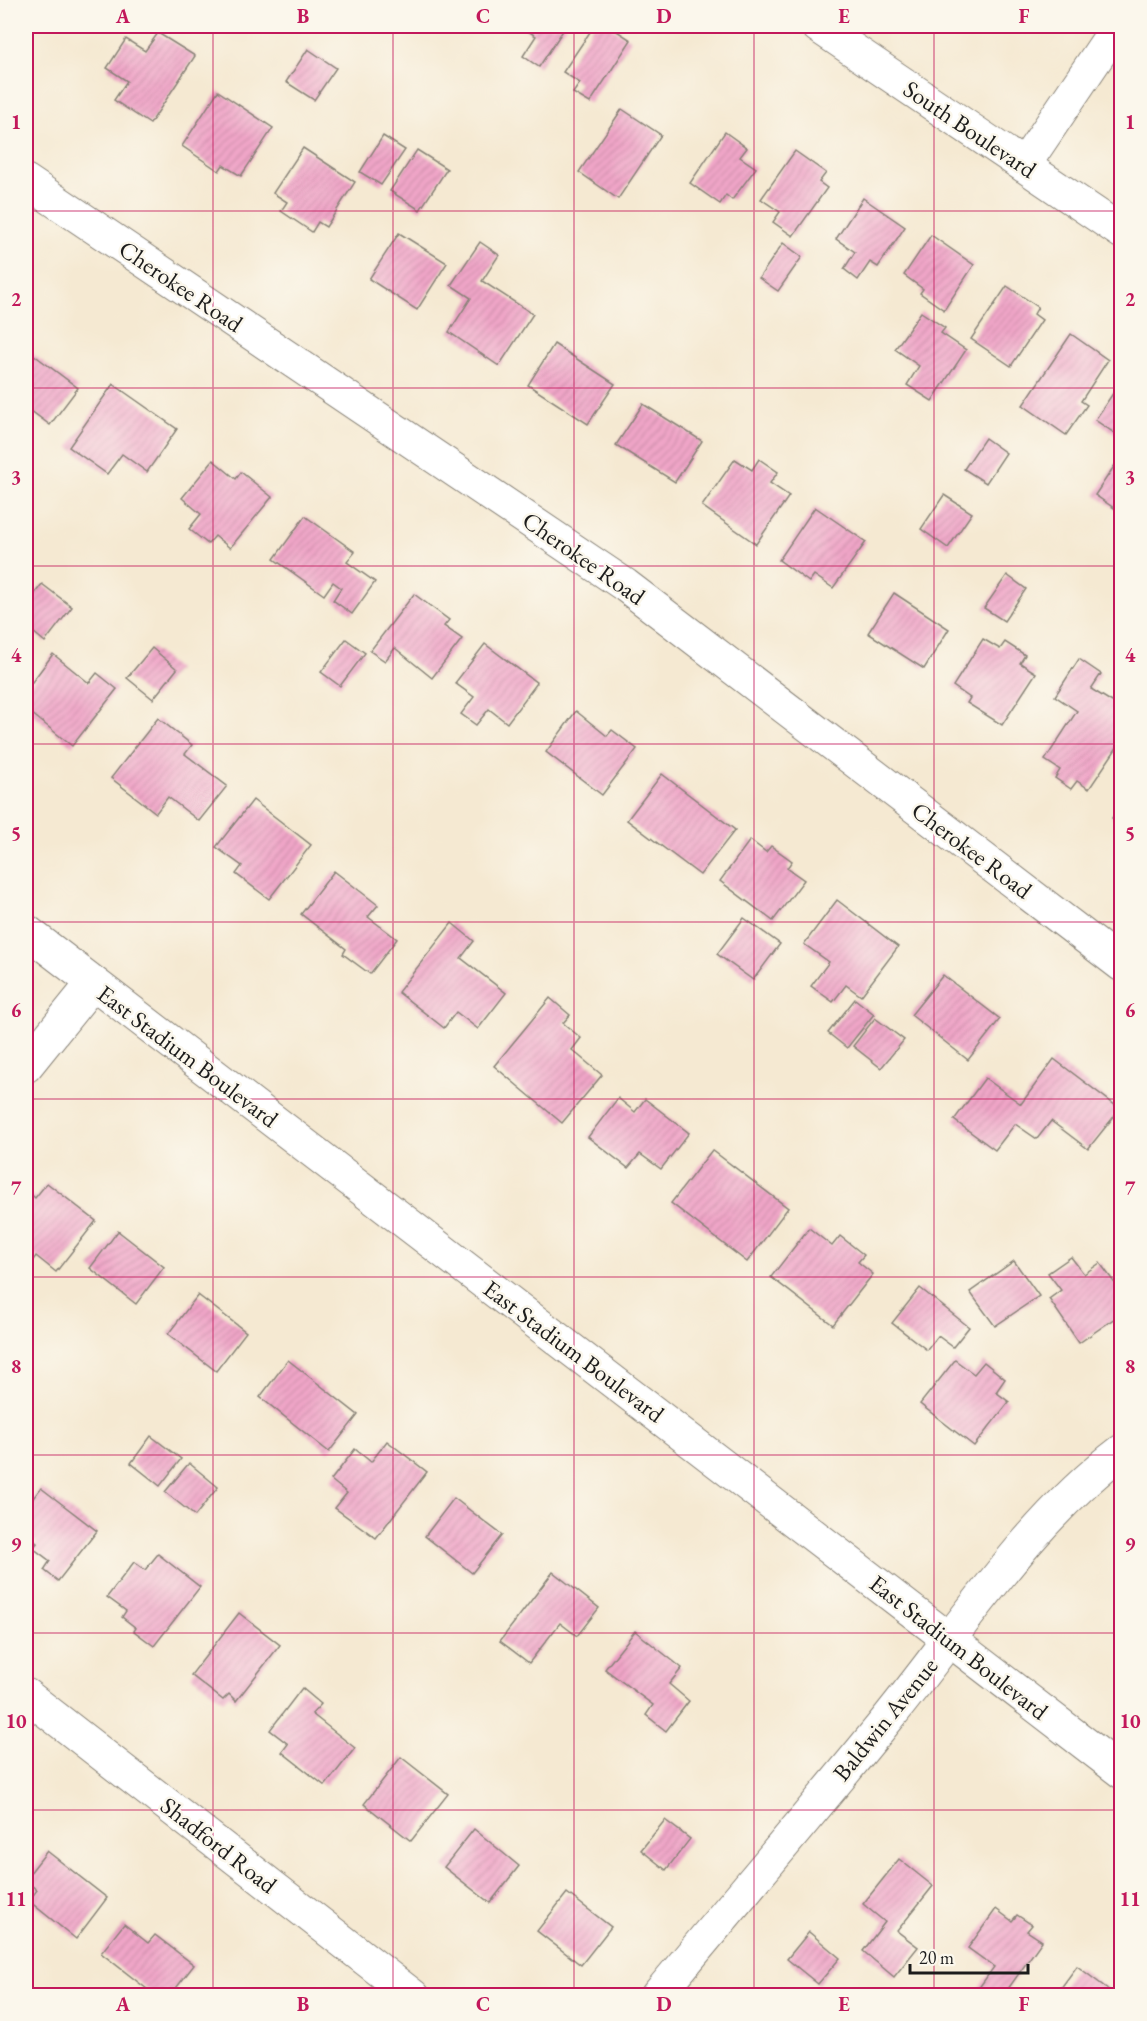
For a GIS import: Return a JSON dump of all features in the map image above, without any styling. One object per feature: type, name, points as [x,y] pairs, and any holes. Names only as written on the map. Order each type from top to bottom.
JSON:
[{"type":"street","name":"South Boulevard","points":[[818,26],[1122,232]]},
{"type":"street","points":[[1024,165],[1118,26]]},
{"type":"street","name":"Cherokee Road","points":[[26,181],[625,585],[1122,964]]},
{"type":"street","name":"East Stadium Boulevard","points":[[26,931],[1122,1772]]},
{"type":"street","points":[[26,1066],[93,983]]},
{"type":"street","name":"Baldwin Avenue","points":[[657,1995],[889,1717],[1030,1539],[1092,1473],[1122,1451]]},
{"type":"street","name":"Shadford Road","points":[[26,1695],[413,1995]]},
{"type":"building","points":[[520,26],[566,26],[539,67],[523,56],[536,36]]},
{"type":"building","points":[[594,26],[609,26],[631,40],[590,103],[573,93],[580,83],[563,72]]},
{"type":"building","points":[[158,33],[195,56],[150,124],[114,100],[127,81],[107,68],[126,39],[145,51]]},
{"type":"building","points":[[308,49],[336,68],[314,100],[286,82]]},
{"type":"building","points":[[218,91],[273,128],[241,176],[223,165],[219,171],[182,146]]},
{"type":"building","points":[[622,109],[661,135],[618,199],[579,172]]},
{"type":"building","points":[[725,132],[747,148],[740,157],[756,168],[732,200],[726,195],[720,204],[690,183]]},
{"type":"building","points":[[383,136],[405,150],[381,185],[360,172]]},
{"type":"building","points":[[303,148],[355,182],[326,227],[318,222],[312,232],[281,211],[287,202],[273,193]]},
{"type":"building","points":[[417,150],[447,169],[420,210],[390,191]]},
{"type":"building","points":[[795,151],[826,173],[819,182],[827,188],[793,236],[773,222],[780,212],[761,199]]},
{"type":"building","points":[[863,198],[905,227],[878,267],[870,262],[858,280],[844,269],[855,252],[836,239]]},
{"type":"building","points":[[399,233],[447,263],[417,310],[369,279]]},
{"type":"building","points":[[931,235],[974,265],[944,310],[920,293],[923,289],[904,275]]},
{"type":"building","points":[[480,242],[499,255],[482,281],[533,314],[499,366],[449,332],[471,298],[451,285]]},
{"type":"building","points":[[783,243],[802,257],[778,291],[759,278]]},
{"type":"building","points":[[1007,286],[1038,307],[1034,314],[1042,320],[1011,366],[971,339]]},
{"type":"building","points":[[921,312],[945,328],[941,333],[966,350],[932,401],[907,385],[919,366],[895,349]]},
{"type":"building","points":[[1071,334],[1108,360],[1081,401],[1087,405],[1066,435],[1023,405]]},
{"type":"building","points":[[554,344],[615,384],[588,424],[528,385]]},
{"type":"building","points":[[26,349],[78,388],[50,425],[26,407]]},
{"type":"building","points":[[1122,380],[1122,438],[1095,420]]},
{"type":"building","points":[[113,384],[177,429],[147,472],[122,454],[107,474],[69,447]]},
{"type":"building","points":[[643,404],[702,441],[675,482],[616,445]]},
{"type":"building","points":[[985,438],[1006,453],[986,483],[964,469]]},
{"type":"building","points":[[735,459],[752,470],[759,459],[778,472],[770,483],[789,496],[756,544],[702,506]]},
{"type":"building","points":[[213,460],[236,479],[241,472],[272,497],[230,548],[215,536],[208,544],[189,529],[201,514],[182,498]]},
{"type":"building","points":[[1115,465],[1122,469],[1122,503],[1117,510],[1095,495]]},
{"type":"building","points":[[944,495],[972,513],[948,548],[921,529]]},
{"type":"building","points":[[815,507],[866,542],[833,588],[814,575],[809,582],[779,560]]},
{"type":"building","points":[[305,516],[355,552],[347,562],[375,582],[352,614],[333,600],[341,588],[333,582],[324,595],[274,559]]},
{"type":"building","points":[[1007,575],[1026,589],[1004,621],[984,608]]},
{"type":"building","points":[[42,584],[72,607],[45,642],[26,626],[26,605]]},
{"type":"building","points":[[894,593],[949,629],[924,669],[868,633]]},
{"type":"building","points":[[414,594],[449,620],[444,626],[462,639],[432,678],[395,648],[385,661],[370,651]]},
{"type":"building","points":[[346,639],[365,653],[340,686],[321,672]]},
{"type":"building","points":[[983,639],[1000,649],[1005,642],[1025,655],[1020,663],[1036,673],[1002,725],[967,703],[970,698],[953,686]]},
{"type":"building","points":[[485,644],[537,683],[507,723],[489,709],[476,725],[461,714],[474,697],[455,683]]},
{"type":"building","points":[[152,648],[177,669],[153,699],[127,678]]},
{"type":"building","points":[[53,654],[89,683],[97,673],[117,689],[72,746],[26,709],[26,690]]},
{"type":"building","points":[[1079,659],[1101,674],[1091,689],[1122,708],[1122,740],[1089,789],[1077,781],[1071,789],[1055,778],[1060,770],[1045,760],[1077,711],[1055,696]]},
{"type":"building","points":[[576,711],[607,736],[612,730],[637,749],[602,795],[546,752]]},
{"type":"building","points":[[158,718],[192,745],[185,754],[227,786],[199,821],[168,797],[156,813],[111,778]]},
{"type":"building","points":[[662,774],[735,830],[700,875],[627,820]]},
{"type":"building","points":[[253,800],[311,845],[269,899],[236,874],[242,866],[216,847]]},
{"type":"building","points":[[1122,804],[1122,824],[1112,818]]},
{"type":"building","points":[[750,840],[766,852],[771,846],[792,861],[787,868],[804,880],[773,921],[720,881]]},
{"type":"building","points":[[334,871],[378,905],[368,917],[397,939],[370,974],[343,954],[346,949],[301,914]]},
{"type":"building","points":[[837,900],[898,947],[861,996],[846,985],[833,1002],[811,986],[829,962],[804,944]]},
{"type":"building","points":[[744,918],[780,944],[753,980],[717,954]]},
{"type":"building","points":[[452,923],[474,941],[461,958],[506,993],[478,1029],[456,1012],[444,1028],[398,992]]},
{"type":"building","points":[[943,975],[1000,1019],[968,1060],[911,1015]]},
{"type":"building","points":[[550,998],[570,1015],[563,1023],[581,1038],[572,1050],[602,1075],[562,1123],[494,1066]]},
{"type":"building","points":[[855,999],[874,1014],[847,1048],[828,1033]]},
{"type":"building","points":[[875,1018],[904,1040],[881,1068],[853,1046]]},
{"type":"building","points":[[1054,1059],[1120,1109],[1088,1149],[1051,1121],[1037,1139],[1015,1124],[995,1150],[954,1120],[985,1078],[1021,1104]]},
{"type":"building","points":[[618,1098],[635,1112],[645,1099],[689,1133],[661,1169],[640,1154],[628,1168],[588,1137]]},
{"type":"building","points":[[712,1150],[788,1208],[747,1262],[671,1203]]},
{"type":"building","points":[[47,1183],[96,1221],[56,1272],[36,1256],[31,1263],[26,1259],[26,1190],[35,1198]]},
{"type":"building","points":[[809,1228],[832,1246],[840,1236],[864,1255],[858,1262],[873,1274],[833,1325],[771,1277]]},
{"type":"building","points":[[118,1231],[164,1267],[136,1304],[90,1268]]},
{"type":"building","points":[[1071,1257],[1084,1274],[1100,1263],[1122,1293],[1122,1313],[1079,1343],[1049,1299],[1061,1290],[1048,1273]]},
{"type":"building","points":[[1014,1261],[1039,1296],[995,1326],[970,1292]]},
{"type":"building","points":[[920,1288],[969,1327],[953,1347],[938,1336],[927,1350],[892,1323]]},
{"type":"building","points":[[198,1295],[246,1332],[216,1371],[168,1334]]},
{"type":"building","points":[[288,1360],[358,1415],[329,1452],[260,1397]]},
{"type":"building","points":[[955,1360],[974,1374],[984,1362],[1005,1379],[996,1392],[1009,1402],[974,1446],[920,1404]]},
{"type":"building","points":[[151,1436],[181,1459],[160,1486],[131,1463]]},
{"type":"building","points":[[387,1441],[427,1472],[376,1538],[335,1508],[347,1493],[331,1480],[355,1449],[371,1462]]},
{"type":"building","points":[[189,1463],[218,1487],[195,1516],[165,1492]]},
{"type":"building","points":[[41,1488],[97,1531],[58,1581],[44,1570],[50,1561],[33,1548],[37,1543],[26,1534],[26,1507]]},
{"type":"building","points":[[454,1498],[502,1535],[472,1573],[425,1536]]},
{"type":"building","points":[[158,1554],[200,1587],[154,1646],[134,1631],[136,1628],[122,1617],[126,1611],[107,1597],[134,1562],[145,1570]]},
{"type":"building","points":[[553,1572],[599,1608],[577,1636],[560,1623],[529,1663],[500,1641]]},
{"type":"building","points":[[239,1613],[280,1645],[236,1701],[229,1694],[223,1700],[191,1675]]},
{"type":"building","points":[[635,1631],[682,1668],[669,1684],[689,1701],[666,1731],[646,1715],[653,1705],[605,1669]]},
{"type":"building","points":[[302,1688],[321,1704],[312,1714],[355,1748],[325,1786],[282,1752],[288,1744],[270,1730]]},
{"type":"building","points":[[401,1757],[448,1794],[411,1841],[364,1804]]},
{"type":"building","points":[[665,1820],[690,1839],[666,1870],[641,1850]]},
{"type":"building","points":[[474,1829],[519,1866],[490,1903],[444,1867]]},
{"type":"building","points":[[47,1851],[107,1898],[76,1939],[29,1901],[37,1890],[26,1881],[26,1878]]},
{"type":"building","points":[[899,1859],[933,1886],[897,1931],[918,1947],[894,1977],[863,1951],[885,1922],[863,1904]]},
{"type":"building","points":[[567,1893],[611,1927],[581,1965],[537,1931]]},
{"type":"building","points":[[996,1909],[1012,1921],[1017,1915],[1032,1925],[1027,1931],[1042,1941],[1003,1996],[988,1996],[978,1989],[994,1967],[968,1948]]},
{"type":"building","points":[[124,1924],[148,1943],[155,1935],[194,1965],[170,1996],[156,1996],[101,1953]]},
{"type":"building","points":[[809,1932],[840,1958],[818,1984],[787,1959]]},
{"type":"building","points":[[1077,1966],[1117,1996],[1055,1996]]}]
